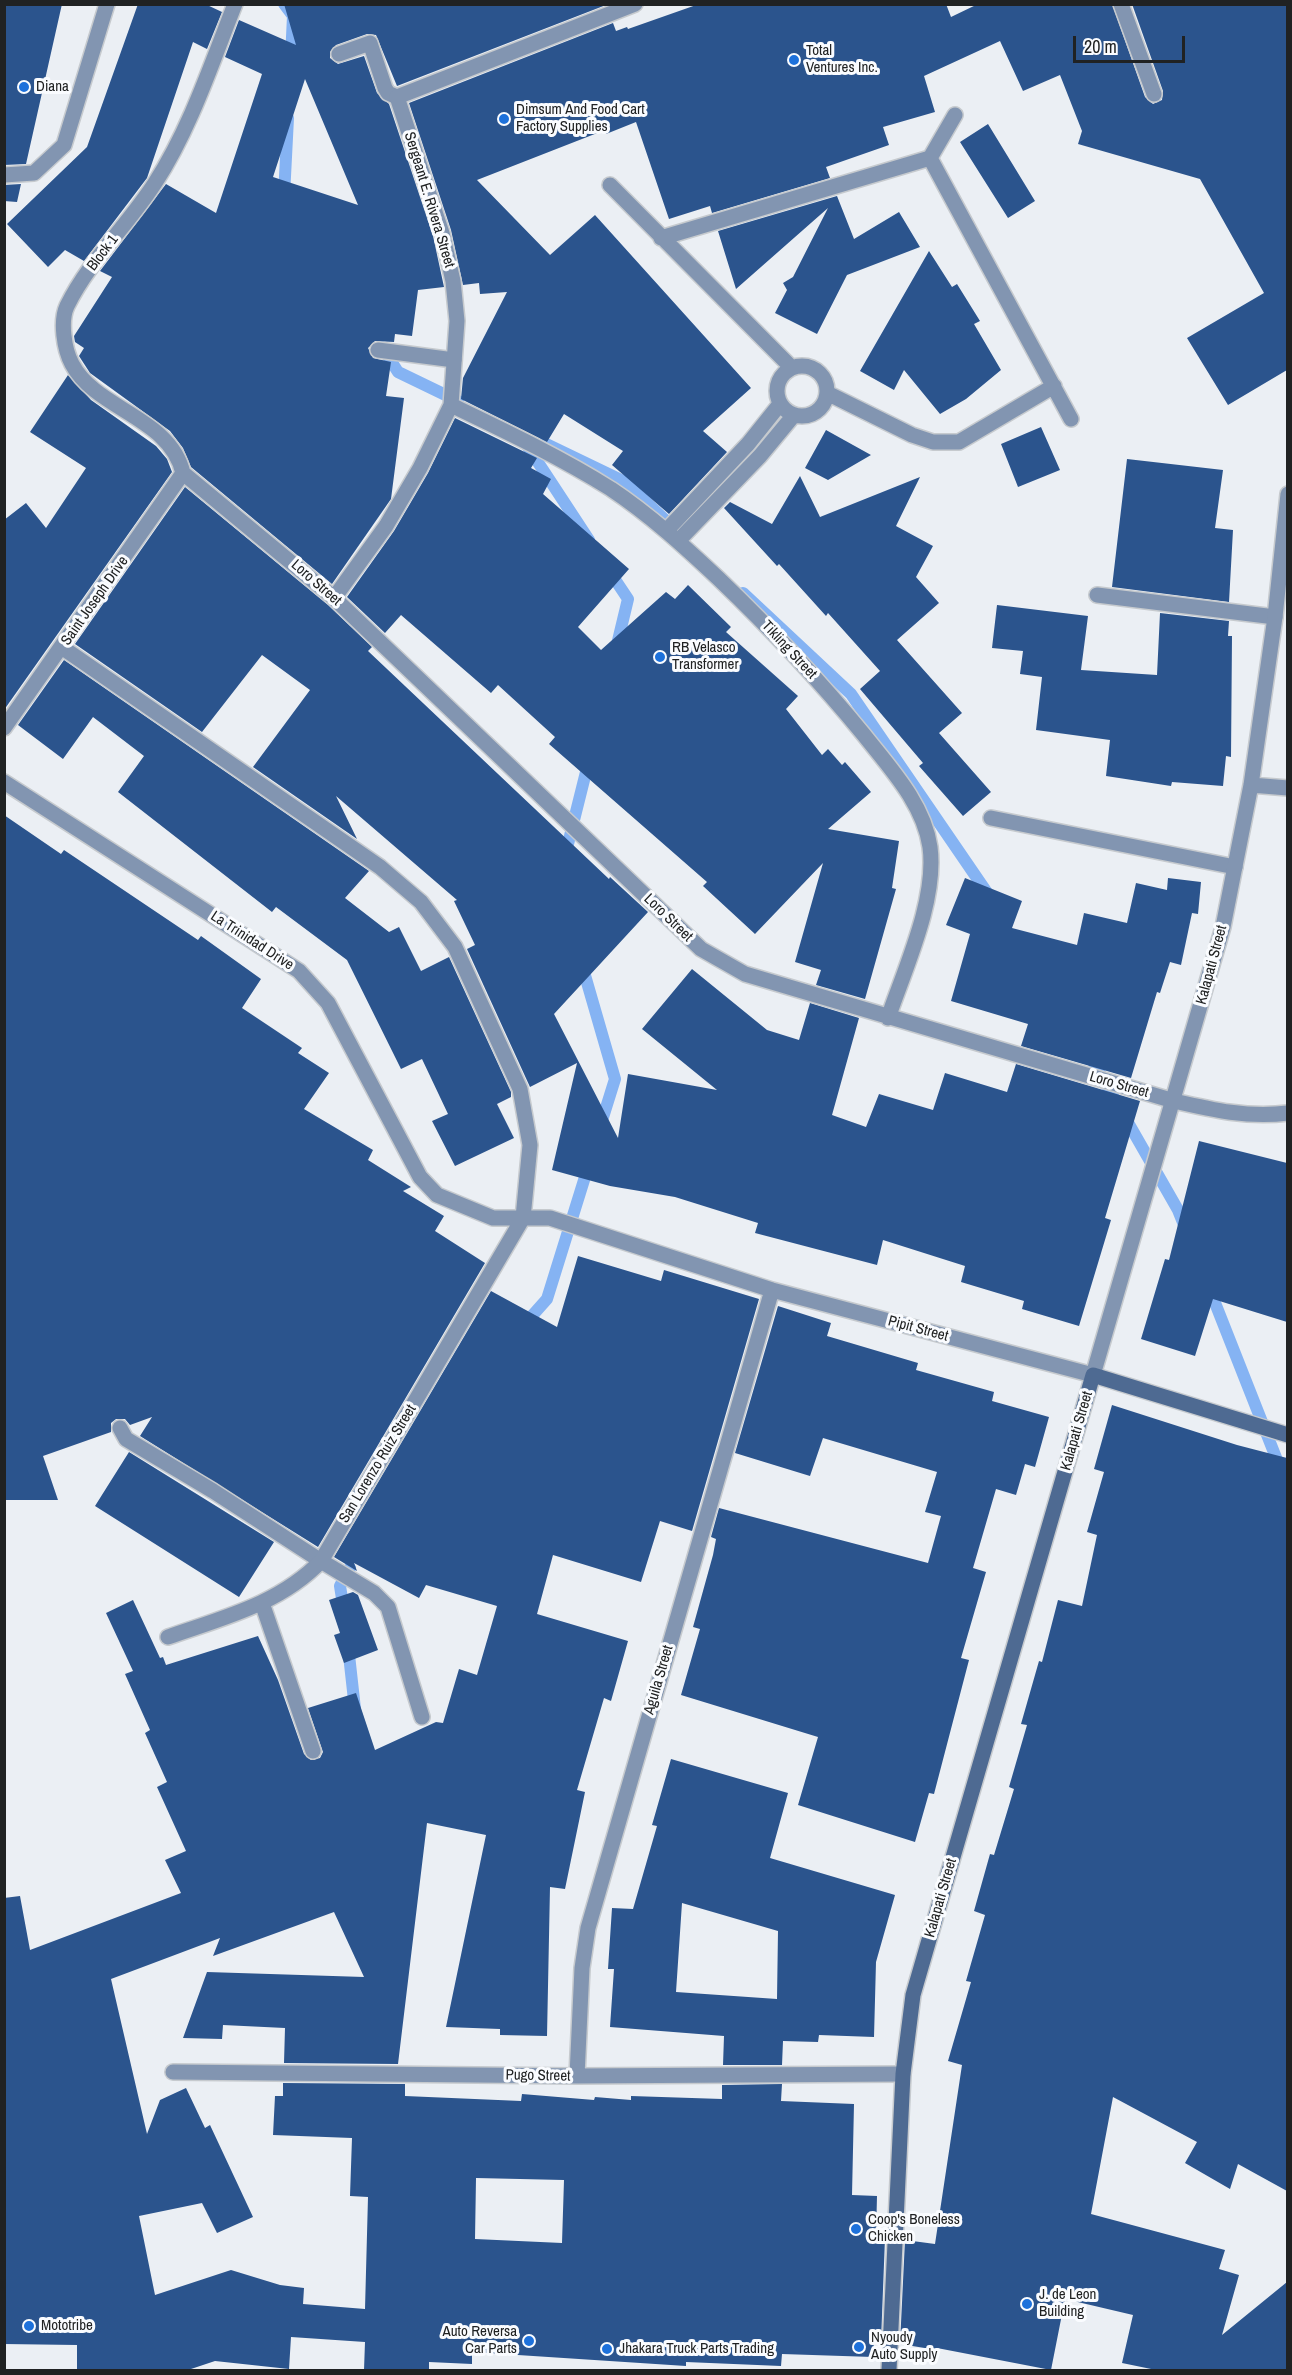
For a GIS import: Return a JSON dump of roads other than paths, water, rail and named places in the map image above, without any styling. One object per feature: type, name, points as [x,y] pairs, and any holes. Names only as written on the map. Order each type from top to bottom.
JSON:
[{"type":"street","points":[[4,175],[34,173],[64,145],[107,4]]},
{"type":"street","name":"Block 1","points":[[183,473],[173,448],[161,436],[91,386],[72,365],[64,341],[66,308],[86,275],[154,184],[175,147],[235,4]]},
{"type":"street","points":[[397,97],[635,4]]},
{"type":"street","points":[[1121,4],[1154,94]]},
{"type":"street","name":"Sergeant E. Rivera Street","points":[[334,598],[386,526],[420,468],[451,405],[457,321],[453,281],[442,233],[397,97],[388,93],[385,88],[370,43],[339,54]]},
{"type":"street","points":[[661,238],[930,158],[955,115]]},
{"type":"street","points":[[930,158],[1071,418]]},
{"type":"street","points":[[610,185],[792,368]]},
{"type":"street","points":[[378,350],[454,360]]},
{"type":"street","points":[[808,367],[816,370],[826,384],[827,393],[825,402],[812,414],[794,415],[780,404],[777,388],[779,380],[792,368],[808,367]]},
{"type":"street","points":[[827,393],[912,435],[933,442],[959,442],[1054,386]]},
{"type":"street","points":[[672,536],[780,404]]},
{"type":"street","name":"Tikling Street","points":[[451,405],[548,453],[612,490],[672,536],[760,619],[832,695],[899,780],[919,814],[930,847],[929,884],[923,912],[888,1018]]},
{"type":"street","points":[[672,536],[760,456],[794,415]]},
{"type":"street","name":"Loro Street","points":[[183,473],[334,598],[701,949],[745,974],[1174,1101],[1230,1114],[1263,1117],[1287,1113]]},
{"type":"street","name":"Saint Joseph Drive","points":[[4,728],[63,648],[183,473]]},
{"type":"street","name":"Kalapati Street","points":[[889,2370],[903,2074],[913,1995],[1223,927],[1251,785],[1275,617],[1287,494]]},
{"type":"street","points":[[1097,595],[1275,617]]},
{"type":"street","points":[[63,648],[380,867],[421,902],[455,947],[520,1089],[530,1144],[523,1218]]},
{"type":"street","name":"La Trinidad Drive","points":[[4,782],[299,971],[328,1003],[420,1177],[437,1194],[493,1218],[550,1218]]},
{"type":"street","points":[[1251,785],[1287,788]]},
{"type":"street","points":[[992,818],[1235,867]]},
{"type":"street","name":"San Lorenzo Ruiz Street","points":[[168,1637],[262,1603],[287,1591],[321,1561],[523,1218]]},
{"type":"street","name":"Pipit Street","points":[[550,1218],[772,1290],[1093,1374],[1287,1435]]},
{"type":"street","name":"Aguila Street","points":[[577,2076],[582,1968],[588,1928],[772,1290]]},
{"type":"street","points":[[120,1428],[126,1439],[374,1593],[388,1607],[422,1717]]},
{"type":"street","points":[[262,1603],[313,1751]]},
{"type":"street","name":"Pugo Street","points":[[173,2072],[577,2076],[903,2074]]},
{"type":"waterway","points":[[284,4],[293,16],[291,58]]},
{"type":"waterway","points":[[284,196],[288,118]]},
{"type":"waterway","points":[[382,347],[398,372],[458,401]]},
{"type":"waterway","points":[[524,441],[589,540]]},
{"type":"waterway","points":[[544,443],[625,482],[678,532]]},
{"type":"waterway","points":[[608,569],[628,599],[616,649]]},
{"type":"waterway","points":[[743,593],[851,694],[990,897]]},
{"type":"waterway","points":[[565,856],[589,760]]},
{"type":"waterway","points":[[582,965],[615,1079],[600,1127]]},
{"type":"waterway","points":[[1090,1056],[1178,1210],[1186,1230]]},
{"type":"waterway","points":[[523,1326],[547,1299],[589,1164]]},
{"type":"waterway","points":[[1208,1285],[1288,1488]]},
{"type":"waterway","points":[[344,1611],[340,1586],[350,1568]]},
{"type":"waterway","points":[[348,1646],[355,1709]]},
{"type":"place","name":"Total Ventures Inc.","points":[[794,60]]},
{"type":"place","name":"Diana","points":[[24,87]]},
{"type":"place","name":"Dimsum And Food Cart Factory Supplies","points":[[504,119]]},
{"type":"place","name":"RB Velasco Transformer","points":[[660,657]]},
{"type":"place","name":"Coop's Boneless Chicken","points":[[856,2229]]},
{"type":"place","name":"J. de Leon Building","points":[[1027,2304]]},
{"type":"place","name":"Mototribe","points":[[29,2326]]},
{"type":"place","name":"Auto Reversa Car Parts","points":[[529,2341]]},
{"type":"place","name":"Nyoudy Auto Supply","points":[[859,2347]]},
{"type":"place","name":"Jhakara Truck Parts Trading","points":[[607,2349]]}]
